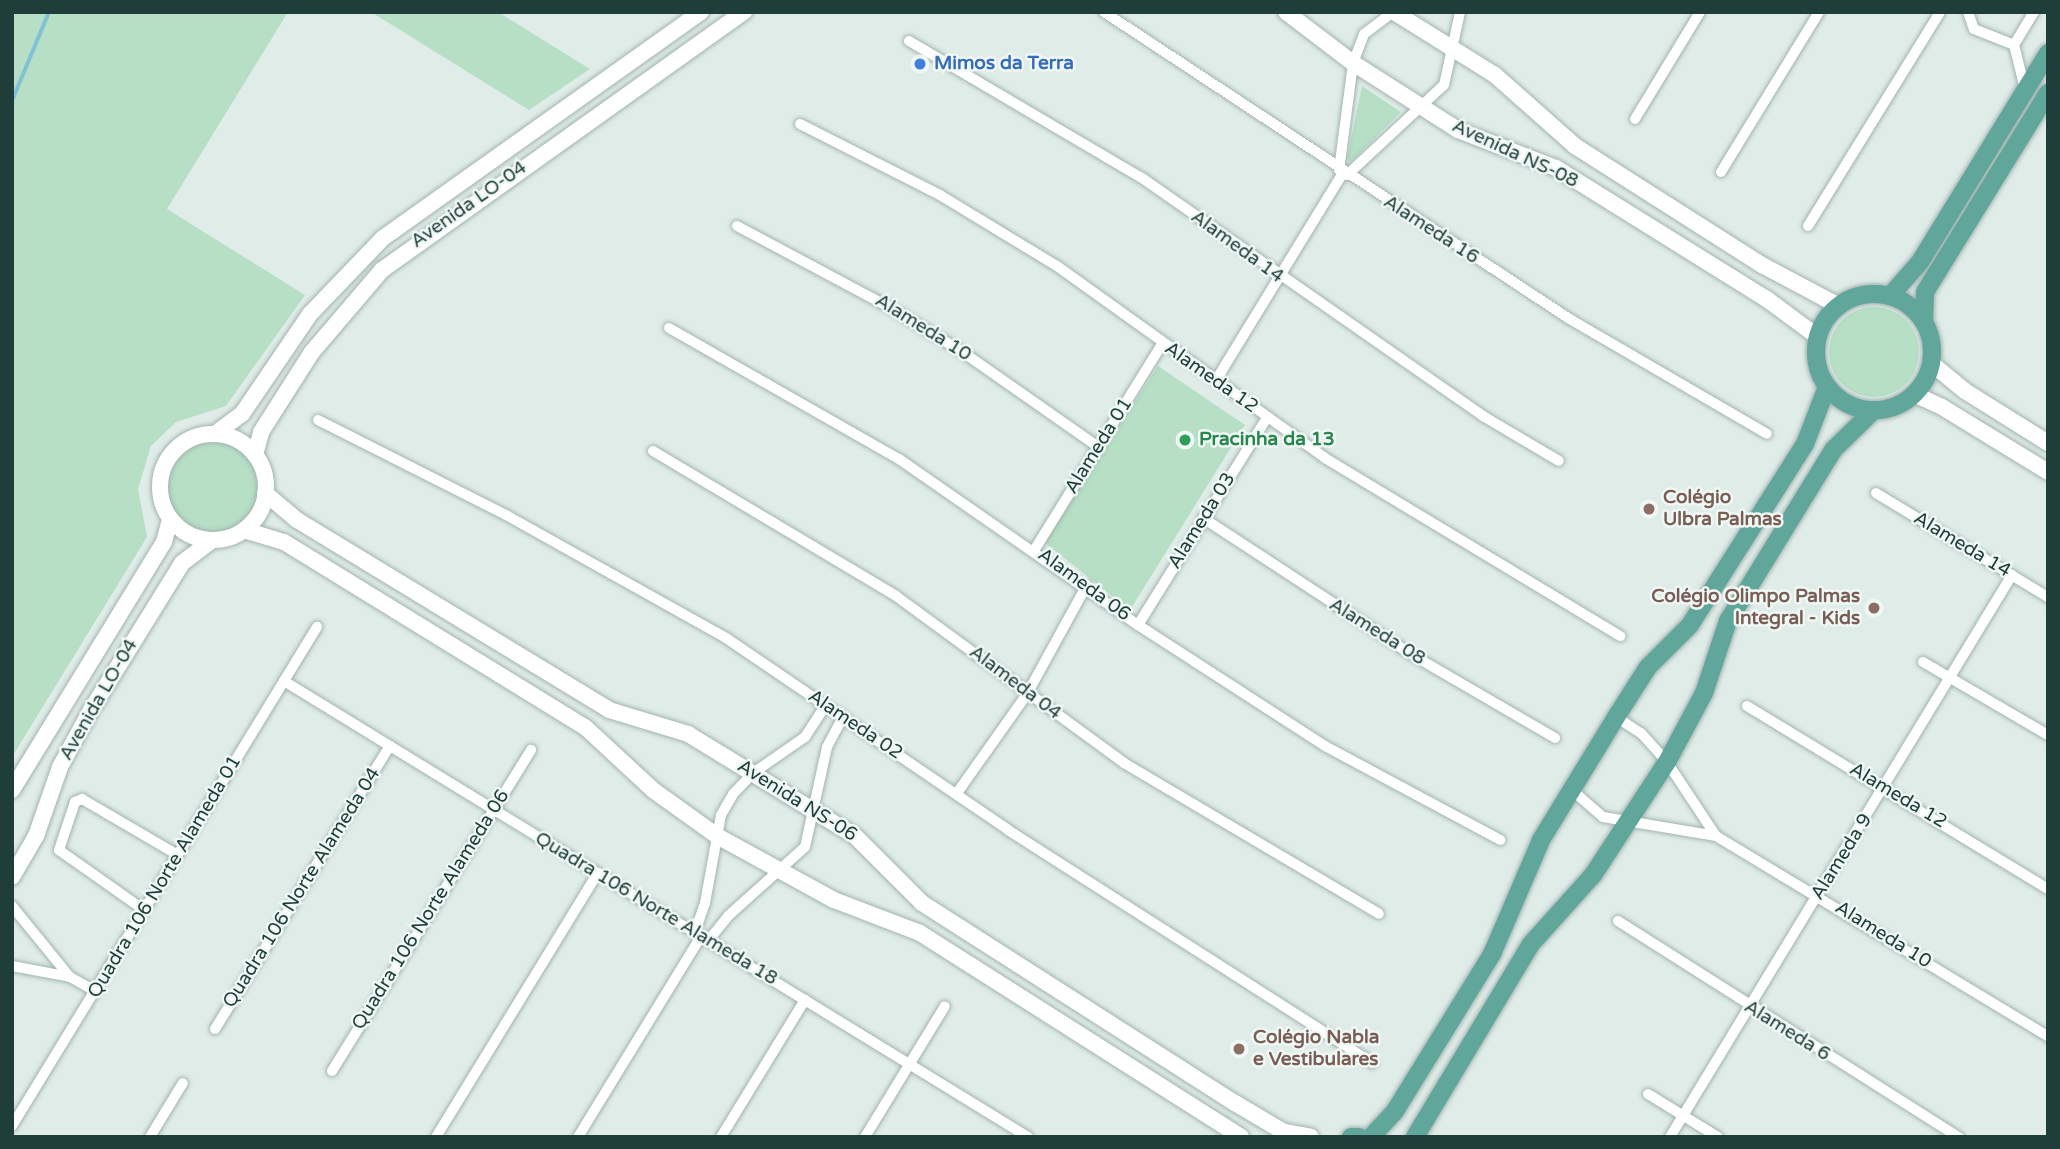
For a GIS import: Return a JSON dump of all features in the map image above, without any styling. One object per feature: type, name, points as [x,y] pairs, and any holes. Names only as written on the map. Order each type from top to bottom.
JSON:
[{"type":"main road","points":[[1890,296],[1920,262],[2048,53]]},
{"type":"main road","points":[[1924,322],[1909,306],[1890,296],[1863,295],[1839,306],[1818,337],[1819,371],[1827,387],[1855,408],[1873,411],[1895,407],[1914,394],[1931,363],[1931,342],[1924,322],[1925,292],[2047,96]]},
{"type":"main road","points":[[1371,1137],[1395,1111],[1492,954],[1541,840],[1616,717],[1648,667],[1703,606],[1805,444],[1827,387]]},
{"type":"main road","points":[[1415,1137],[1531,944],[1582,890],[1667,762],[1704,693],[1728,621],[1833,450],[1873,411]]},
{"type":"main road","points":[[1351,1137],[1359,1137]]},
{"type":"street","name":"Avenida LO-04","points":[[215,434],[238,419],[310,314],[383,238],[701,12]]},
{"type":"street","name":"Avenida LO-04","points":[[255,455],[261,432],[312,352],[356,296],[391,262],[744,12]]},
{"type":"street","name":"Alameda 16","points":[[1104,12],[1206,76],[1343,173],[1645,367],[1767,434]]},
{"type":"street","name":"Avenida NS-08","points":[[1286,12],[1353,63],[1420,105],[1475,138],[1556,168],[1768,300],[1818,337]]},
{"type":"street","points":[[1343,173],[1353,63],[1364,34],[1393,12]]},
{"type":"street","name":"Avenida NS-08","points":[[1393,12],[1495,75],[1575,146],[1762,265],[1839,306]]},
{"type":"street","points":[[1216,380],[1343,173],[1444,85],[1454,52],[1460,12]]},
{"type":"street","points":[[1634,119],[1700,12]]},
{"type":"street","points":[[1721,173],[1819,12]]},
{"type":"street","points":[[1808,226],[1940,12]]},
{"type":"street","points":[[1968,12],[1974,29],[2014,45]]},
{"type":"street","points":[[2025,89],[2014,45],[2034,12]]},
{"type":"street","name":"Alameda 14","points":[[909,40],[1142,178],[1279,278],[1483,416],[1559,461]]},
{"type":"street","name":"Alameda 12","points":[[800,124],[940,195],[1057,266],[1267,418],[1390,500],[1620,636]]},
{"type":"street","name":"Alameda 10","points":[[737,226],[918,324],[1098,447]]},
{"type":"street","name":"Alameda 06","points":[[669,328],[852,429],[1035,549],[1138,625],[1325,747],[1500,840]]},
{"type":"street","name":"Alameda 01","points":[[1035,549],[1162,344]]},
{"type":"street","points":[[1931,363],[1965,391],[2048,443]]},
{"type":"street","points":[[1914,394],[1942,407],[2048,472]]},
{"type":"street","name":"Alameda 03","points":[[1138,625],[1267,418]]},
{"type":"street","name":"Alameda 02","points":[[318,419],[506,515],[674,608],[1372,1063]]},
{"type":"street","points":[[215,434],[234,439],[255,455],[263,470],[265,493],[257,515],[244,530],[212,540],[186,533],[170,519],[160,493],[165,464],[186,441],[215,434]]},
{"type":"street","name":"Alameda 04","points":[[653,451],[896,596],[1124,763],[1379,914]]},
{"type":"street","name":"Avenida NS-06","points":[[265,493],[297,520],[609,710],[688,734],[855,835],[922,904],[1235,1103],[1284,1132],[1311,1137]]},
{"type":"street","name":"Alameda 14","points":[[1876,493],[2048,597]]},
{"type":"street","name":"Alameda 08","points":[[1203,518],[1409,653],[1555,738]]},
{"type":"street","name":"Avenida LO-04","points":[[12,790],[164,542],[170,519]]},
{"type":"street","points":[[244,530],[284,542],[585,727],[653,790],[717,836],[779,874],[920,933],[1241,1137]]},
{"type":"street","name":"Avenida LO-04","points":[[12,877],[36,836],[60,767],[91,710],[183,561],[212,540]]},
{"type":"street","name":"Alameda 9","points":[[1670,1137],[2012,575]]},
{"type":"street","points":[[957,793],[1027,694],[1087,585]]},
{"type":"street","name":"Quadra 106 Norte Alameda 01","points":[[12,1126],[317,627]]},
{"type":"street","points":[[1923,662],[1952,675],[2048,735]]},
{"type":"street","name":"Quadra 106 Norte Alameda 18","points":[[284,681],[1028,1137]]},
{"type":"street","points":[[701,936],[721,815],[733,794],[753,773],[797,745],[826,705]]},
{"type":"street","name":"Alameda 12","points":[[1747,706],[1885,787],[2048,889]]},
{"type":"street","points":[[578,1137],[701,936],[779,874],[805,847],[816,811],[827,747],[844,717]]},
{"type":"street","name":"Alameda 10","points":[[1616,717],[1641,733],[1667,762],[1716,836]]},
{"type":"street","name":"Quadra 106 Norte Alameda 04","points":[[215,1030],[390,746]]},
{"type":"street","name":"Quadra 106 Norte Alameda 06","points":[[332,1071],[531,750]]},
{"type":"street","name":"Alameda 10","points":[[1572,790],[1603,817],[1625,823],[1716,836],[2048,1036]]},
{"type":"street","points":[[145,910],[59,850],[75,802],[82,799],[178,855]]},
{"type":"street","points":[[436,1137],[598,873]]},
{"type":"street","points":[[12,906],[70,977]]},
{"type":"street","name":"Alameda 6","points":[[1618,921],[1749,1008],[1959,1137]]},
{"type":"street","points":[[12,966],[70,977],[94,991]]},
{"type":"street","points":[[721,1137],[805,1000]]},
{"type":"street","points":[[864,1137],[945,1006]]},
{"type":"street","points":[[150,1137],[183,1083]]},
{"type":"street","points":[[1648,1094],[1718,1137]]},
{"type":"street","points":[[1005,1137],[1011,1126]]},
{"type":"green space","points":[[12,12],[288,12],[167,209],[305,295],[226,406],[176,422],[151,446],[138,489],[147,537],[12,757]]},
{"type":"green space","points":[[371,12],[498,12],[590,69],[529,110]]},
{"type":"green space","points":[[1362,86],[1401,112],[1351,162],[1347,159]]},
{"type":"green space","points":[[1874,307],[1891,311],[1906,320],[1915,335],[1919,352],[1915,369],[1906,384],[1891,393],[1874,397],[1857,393],[1842,384],[1833,369],[1829,352],[1833,335],[1842,320],[1857,311]]},
{"type":"green space","points":[[1158,366],[1245,425],[1130,610],[1044,542]]},
{"type":"green space","points":[[213,441],[231,445],[246,454],[255,469],[259,487],[255,505],[246,520],[231,529],[213,533],[195,529],[180,520],[171,505],[167,487],[171,469],[180,454],[195,445]]},
{"type":"waterway","points":[[12,101],[49,12]]},
{"type":"place","name":"Mimos da Terra","points":[[920,64]]},
{"type":"place","name":"Pracinha da 13","points":[[1185,440]]},
{"type":"place","name":"Colégio Ulbra Palmas","points":[[1649,509]]},
{"type":"place","name":"Colégio Olimpo Palmas Integral - Kids","points":[[1874,608]]},
{"type":"place","name":"Colégio Nabla e Vestibulares","points":[[1239,1049]]}]
